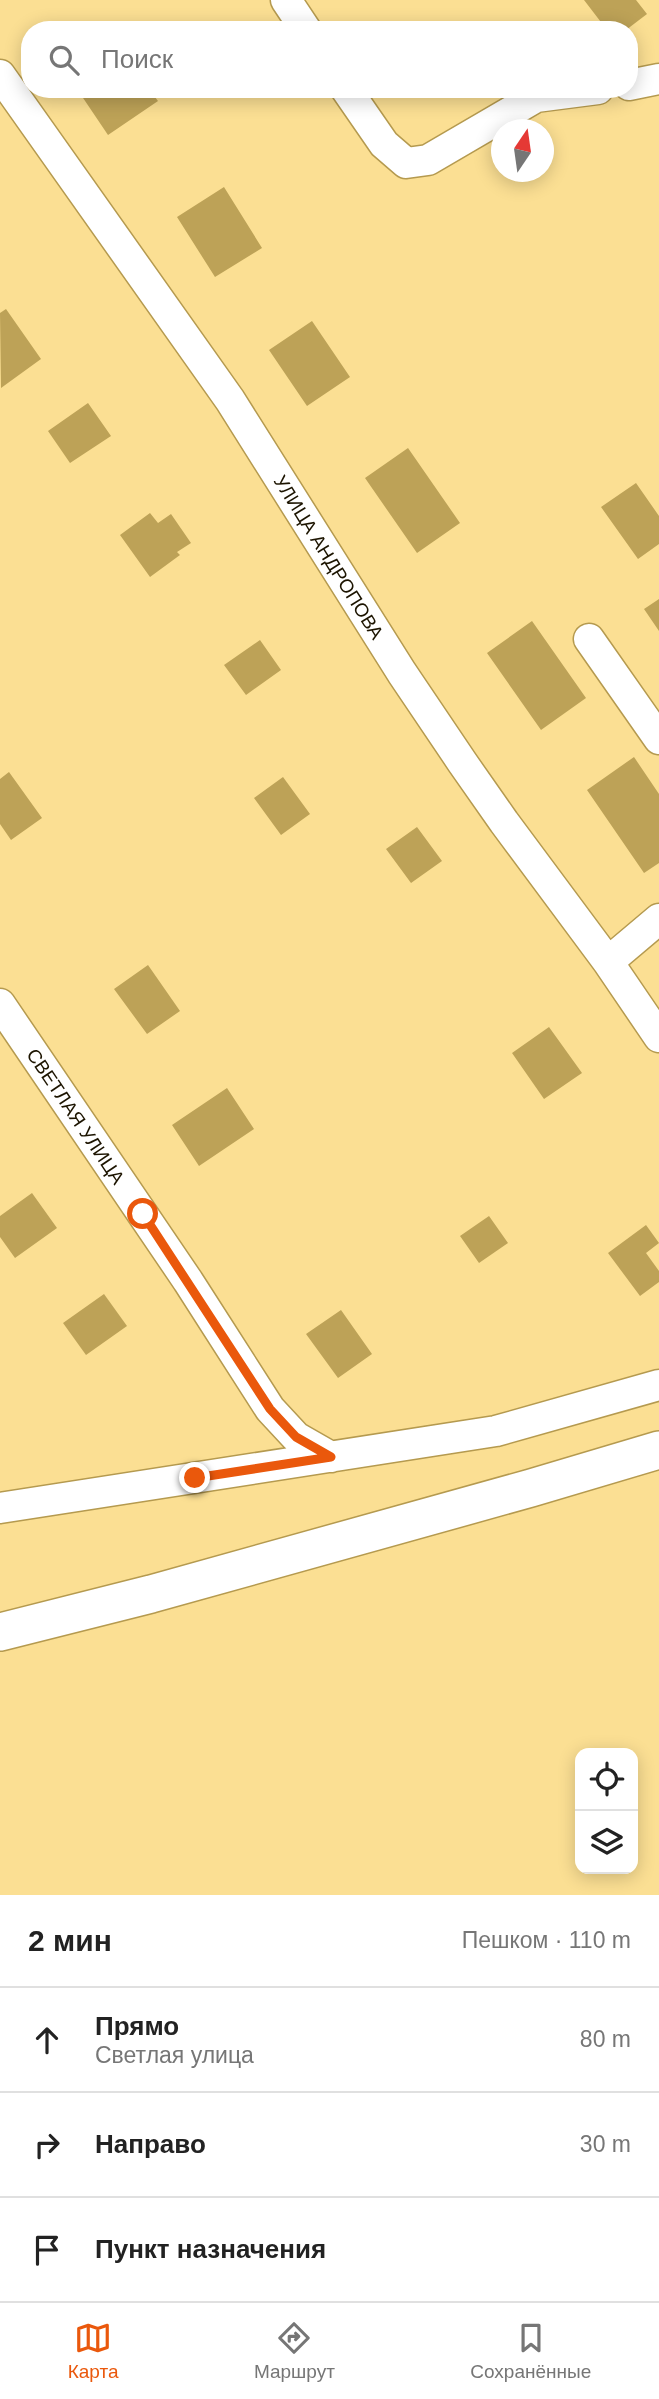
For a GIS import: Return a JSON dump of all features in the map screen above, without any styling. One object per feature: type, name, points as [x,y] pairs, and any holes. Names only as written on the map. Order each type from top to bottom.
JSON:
[{"type":"main road","points":[[0,1632],[164,1590],[659,1451]]},
{"type":"street","points":[[286,0],[300,21]]},
{"type":"street","name":"УЛИЦА АНДРОПОВА","points":[[0,75],[230,400],[402,673],[462,762],[608,962],[659,1037]]},
{"type":"street","points":[[638,83],[659,79]]},
{"type":"street","points":[[352,98],[384,144],[406,163],[428,160],[534,98]]},
{"type":"street","points":[[589,639],[659,739]]},
{"type":"street","points":[[608,962],[659,919]]},
{"type":"street","name":"СВЕТЛАЯ УЛИЦА","points":[[0,1004],[188,1281],[270,1409],[296,1437],[331,1457]]},
{"type":"street","points":[[0,1508],[496,1431],[659,1385]]},
{"type":"building","points":[[584,0],[636,0],[647,14],[638,21],[600,21]]},
{"type":"building","points":[[83,98],[156,98],[158,101],[108,135]]},
{"type":"building","points":[[224,187],[262,248],[215,277],[177,217]]},
{"type":"building","points":[[6,309],[41,359],[1,388],[0,313]]},
{"type":"building","points":[[312,321],[350,377],[307,406],[269,350]]},
{"type":"building","points":[[88,403],[111,436],[70,463],[48,431]]},
{"type":"building","points":[[408,448],[460,523],[417,553],[365,478]]},
{"type":"building","points":[[636,483],[659,516],[659,544],[638,559],[601,507]]},
{"type":"building","points":[[150,513],[158,523],[171,514],[191,543],[177,552],[180,555],[150,577],[120,535]]},
{"type":"building","points":[[659,599],[659,631],[644,609]]},
{"type":"building","points":[[532,621],[586,698],[541,730],[487,653]]},
{"type":"building","points":[[260,640],[281,670],[246,695],[224,665]]},
{"type":"building","points":[[634,757],[659,794],[659,863],[644,873],[587,790]]},
{"type":"building","points":[[9,772],[42,818],[11,840],[0,824],[0,779]]},
{"type":"building","points":[[283,777],[310,814],[281,835],[254,798]]},
{"type":"building","points":[[417,827],[442,861],[411,883],[386,849]]},
{"type":"building","points":[[148,965],[180,1011],[147,1034],[114,989]]},
{"type":"building","points":[[549,1027],[582,1073],[544,1099],[512,1053]]},
{"type":"building","points":[[227,1088],[254,1129],[199,1166],[172,1125]]},
{"type":"building","points":[[32,1193],[57,1228],[15,1258],[0,1237],[0,1216]]},
{"type":"building","points":[[489,1216],[508,1243],[479,1263],[460,1236]]},
{"type":"building","points":[[646,1225],[659,1243],[646,1253],[659,1271],[659,1282],[640,1296],[608,1253]]},
{"type":"building","points":[[104,1294],[127,1326],[86,1355],[63,1323]]},
{"type":"building","points":[[341,1310],[372,1354],[338,1378],[306,1334]]},
{"type":"route","points":[[143,1214],[270,1409],[296,1437],[331,1457],[195,1478]]}]
